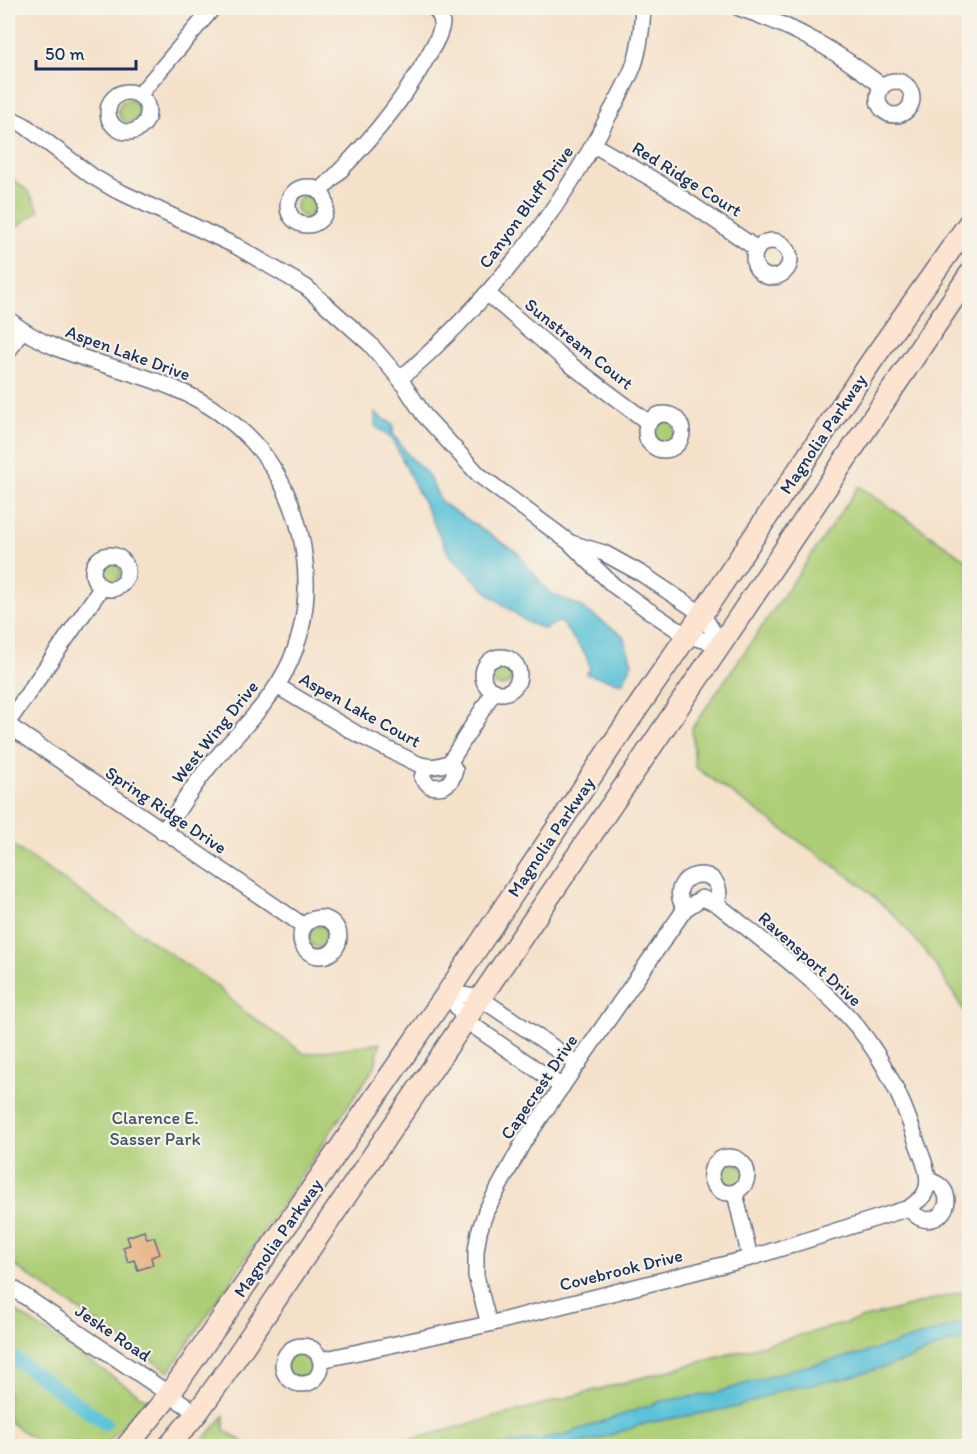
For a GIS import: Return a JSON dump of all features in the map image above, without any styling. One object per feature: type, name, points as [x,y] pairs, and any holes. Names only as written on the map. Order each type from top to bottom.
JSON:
[{"type":"main road","name":"Magnolia Parkway","points":[[127,1446],[169,1395],[448,992],[612,745],[969,222]]},
{"type":"main road","name":"Magnolia Parkway","points":[[169,1446],[197,1413],[721,644],[969,274]]},
{"type":"main road","points":[[887,339],[914,356]]},
{"type":"street","points":[[139,95],[213,8]]},
{"type":"street","points":[[320,191],[365,146],[395,108],[424,63],[442,24],[439,12],[435,8]]},
{"type":"street","name":"Canyon Bluff Drive","points":[[400,379],[431,352],[487,293],[526,245],[594,145],[632,69],[642,30],[643,8]]},
{"type":"street","points":[[738,8],[771,18],[802,33],[833,50],[882,86]]},
{"type":"street","points":[[8,117],[24,125],[92,176],[114,189],[236,246],[306,287],[370,344],[400,379],[424,415],[479,475],[568,542],[613,585],[687,636],[721,644]]},
{"type":"street","name":"Red Ridge Court","points":[[594,145],[666,187],[757,249]]},
{"type":"street","name":"Sunstream Court","points":[[487,293],[571,364],[649,423]]},
{"type":"street","name":"Aspen Lake Drive","points":[[8,320],[21,331],[76,355],[178,390],[206,404],[254,443],[271,465],[295,517],[303,544],[307,576],[306,608],[298,642],[277,686]]},
{"type":"street","points":[[8,352],[21,331]]},
{"type":"street","points":[[568,542],[604,553],[642,574],[702,614],[721,644]]},
{"type":"street","points":[[8,723],[102,587]]},
{"type":"street","name":"Aspen Lake Court","points":[[277,686],[357,734],[425,766],[422,778],[429,786],[443,787],[449,784],[454,776],[455,770],[450,762],[494,691]]},
{"type":"street","name":"West Wing Drive","points":[[163,832],[207,769],[258,712],[277,686]]},
{"type":"street","name":"Spring Ridge Drive","points":[[8,723],[163,832],[304,926]]},
{"type":"street","points":[[685,909],[680,902],[679,893],[688,878],[696,874],[713,879],[720,896],[717,904]]},
{"type":"street","name":"Ravensport Drive","points":[[702,898],[717,904],[816,985],[847,1014],[884,1068],[900,1100],[928,1180]]},
{"type":"street","name":"Capecrest Drive","points":[[489,1324],[476,1276],[476,1251],[486,1210],[524,1141],[685,909],[702,898]]},
{"type":"street","points":[[448,992],[480,998],[578,1064]]},
{"type":"street","points":[[448,992],[465,1020],[562,1087]]},
{"type":"street","points":[[909,1208],[923,1220],[932,1220],[941,1215],[946,1208],[948,1198],[944,1189],[938,1183],[928,1180]]},
{"type":"street","name":"Covebrook Drive","points":[[321,1360],[489,1324],[750,1258],[909,1208],[924,1196],[928,1180]]},
{"type":"street","points":[[735,1193],[750,1258]]},
{"type":"street","name":"Jeske Road","points":[[8,1285],[197,1413]]},
{"type":"green space","points":[[129,100],[137,103],[140,111],[137,119],[129,122],[121,119],[118,111],[121,103]]},
{"type":"green space","points":[[8,176],[28,191],[39,211],[8,233]]},
{"type":"green space","points":[[307,195],[315,198],[318,206],[315,214],[307,217],[299,214],[296,206],[299,198]]},
{"type":"green space","points":[[664,421],[672,424],[675,432],[672,440],[664,443],[656,440],[653,432],[656,424]]},
{"type":"green space","points":[[859,486],[969,562],[969,1019],[933,961],[900,921],[861,885],[695,767],[692,728]]},
{"type":"green space","points":[[110,561],[118,564],[121,572],[118,580],[110,583],[102,580],[99,572],[102,564]]},
{"type":"green space","points":[[501,664],[509,667],[512,675],[509,683],[501,686],[493,683],[490,675],[493,667]]},
{"type":"green space","name":"Clarence E. Sasser Park","points":[[8,842],[214,984],[244,1011],[305,1054],[380,1043],[375,1066],[169,1372],[8,1261]]},
{"type":"green space","points":[[320,926],[328,929],[331,937],[328,945],[320,948],[312,945],[309,937],[312,929]]},
{"type":"green space","points":[[728,1161],[740,1166],[745,1178],[740,1190],[728,1195],[716,1190],[711,1178],[716,1166]]},
{"type":"green space","points":[[969,1290],[969,1446],[387,1446]]},
{"type":"green space","points":[[8,1306],[147,1400],[104,1446],[44,1446],[8,1421]]},
{"type":"green space","points":[[302,1346],[314,1351],[319,1363],[314,1375],[302,1380],[290,1375],[285,1363],[290,1351]]},
{"type":"green space","points":[[224,1416],[224,1430],[249,1446],[198,1446]]},
{"type":"water","points":[[375,413],[393,425],[393,434],[409,456],[428,475],[442,503],[518,553],[548,592],[580,606],[623,636],[632,663],[623,683],[586,674],[590,669],[586,655],[560,621],[544,629],[527,622],[489,594],[449,554],[392,439],[375,426]]},
{"type":"water","points":[[969,1321],[969,1339],[940,1346],[904,1361],[843,1379],[785,1389],[737,1407],[647,1423],[595,1440],[562,1446],[498,1446],[563,1435],[662,1401],[716,1393],[790,1370],[864,1353]]},
{"type":"building","points":[[144,1231],[147,1239],[154,1237],[160,1254],[151,1257],[153,1265],[138,1270],[134,1260],[128,1262],[123,1247],[130,1245],[127,1237]]},
{"type":"waterway","points":[[8,1354],[105,1423]]}]
